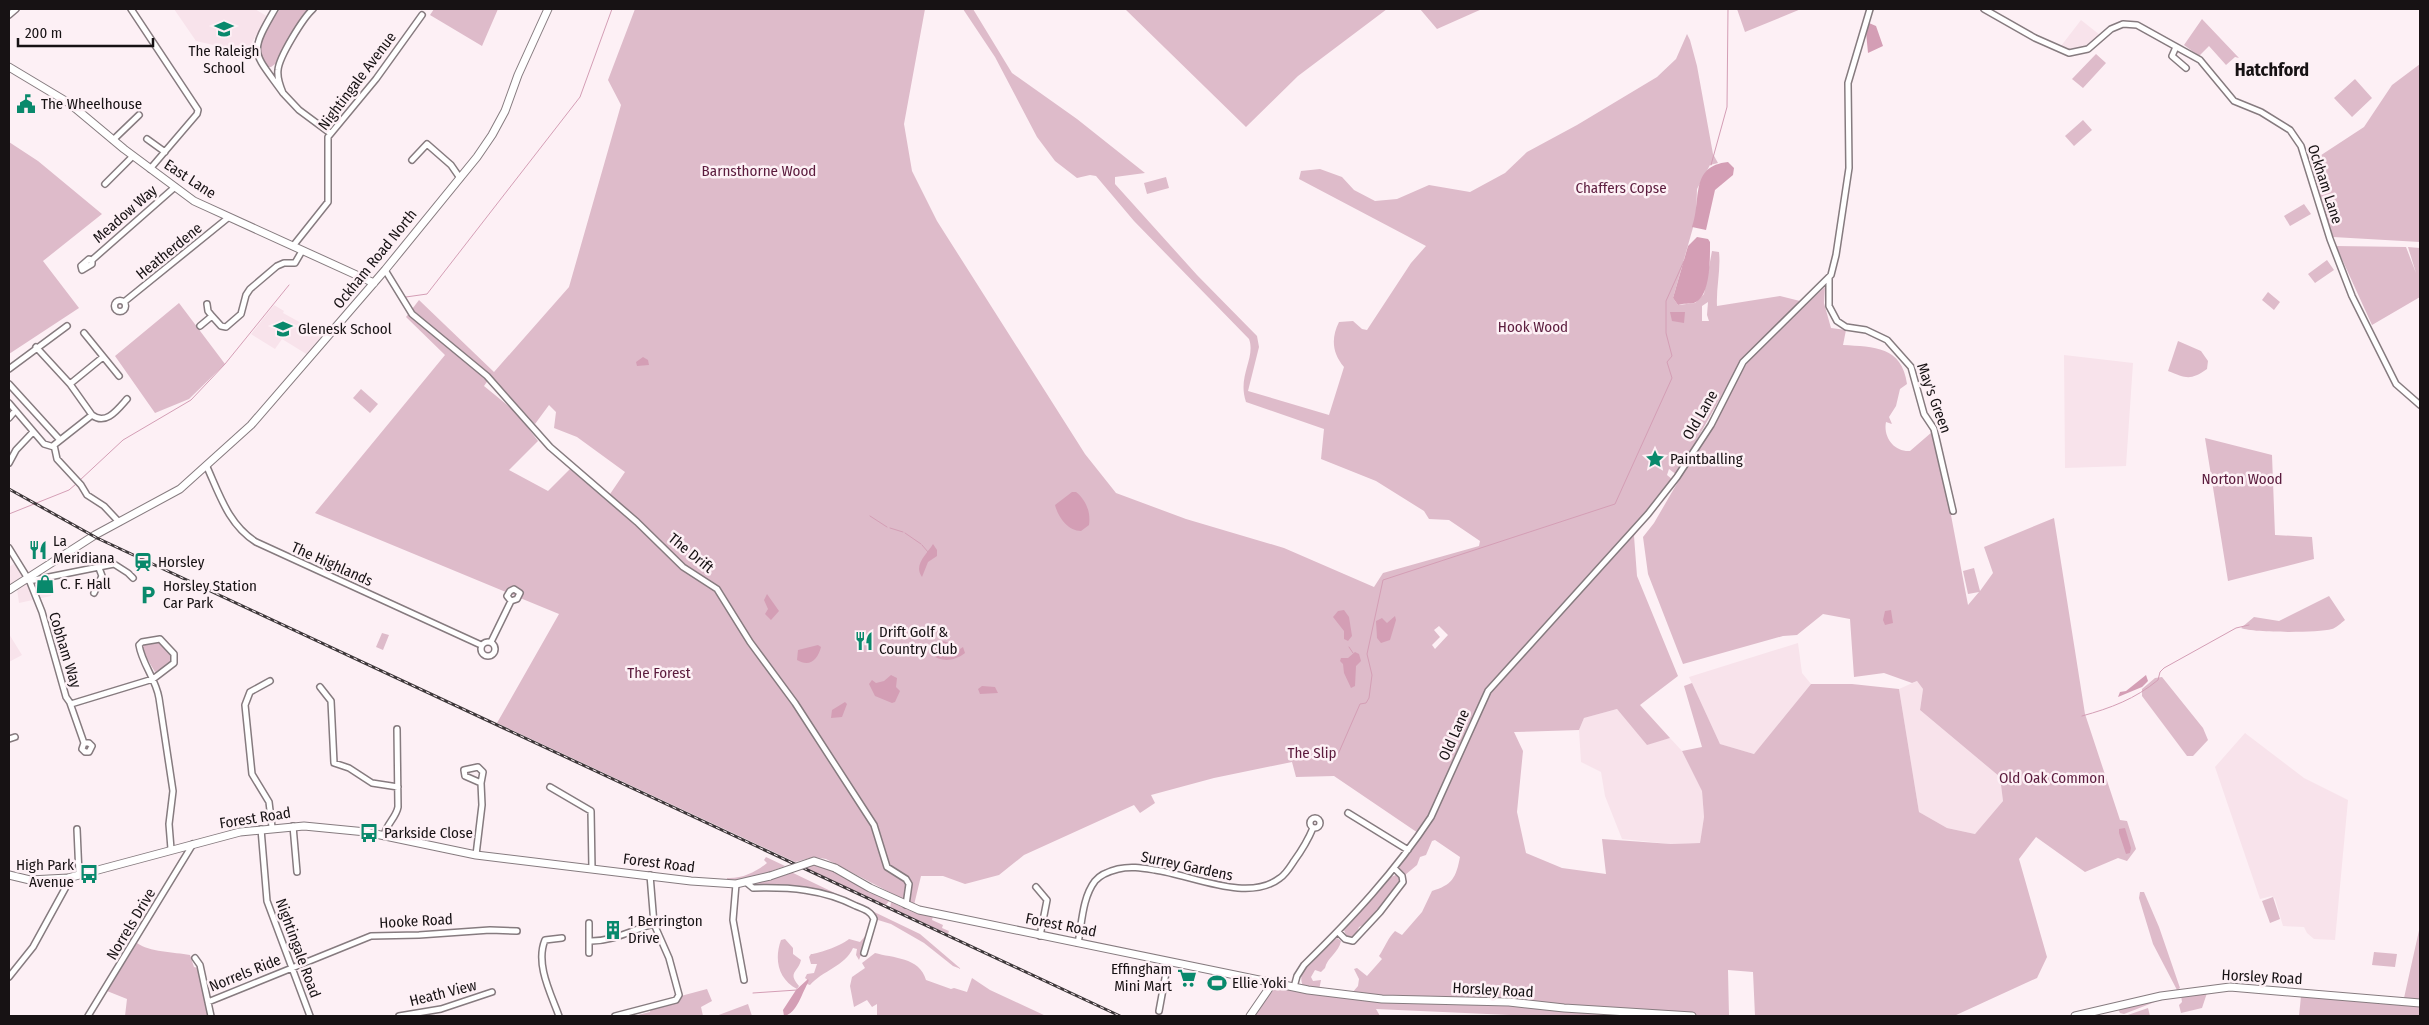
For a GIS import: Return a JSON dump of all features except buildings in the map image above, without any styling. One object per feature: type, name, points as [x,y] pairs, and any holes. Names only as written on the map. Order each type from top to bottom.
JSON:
[{"type":"street","points":[[9,15],[16,9]]},
{"type":"street","points":[[131,9],[198,110],[150,169]]},
{"type":"street","points":[[275,9],[260,34],[256,46],[259,60],[283,93],[299,110],[330,133]]},
{"type":"street","points":[[266,68],[272,71],[279,65],[306,17],[313,9]]},
{"type":"street","name":"Ockham Road North","points":[[9,590],[95,535],[180,488],[207,467],[254,422],[386,270],[492,135],[548,9]]},
{"type":"street","name":"Old Lane","points":[[1294,987],[1300,969],[1338,932],[1394,868],[1431,817],[1488,691],[1654,507],[1677,477],[1711,425],[1743,362],[1829,278],[1836,255],[1849,168],[1848,83],[1870,9]]},
{"type":"street","name":"Ockham Lane","points":[[1984,9],[2035,38],[2070,53],[2088,49],[2111,29],[2123,24],[2137,25],[2200,60],[2234,101],[2282,125],[2296,136],[2330,239],[2352,296],[2396,384],[2420,404]]},
{"type":"street","name":"Nightingale Avenue","points":[[293,246],[328,202],[327,143],[330,133],[376,79],[422,15]]},
{"type":"street","points":[[2176,47],[2172,56],[2186,68]]},
{"type":"street","points":[[279,65],[278,74],[283,93]]},
{"type":"street","name":"East Lane","points":[[9,67],[69,103],[133,156],[194,201],[374,283]]},
{"type":"street","points":[[113,140],[139,115]]},
{"type":"street","points":[[147,139],[165,152]]},
{"type":"street","points":[[412,160],[426,144],[451,164],[460,178]]},
{"type":"street","points":[[105,184],[133,156]]},
{"type":"street","name":"Meadow Way","points":[[92,260],[175,187]]},
{"type":"street","name":"Heatherdene","points":[[124,302],[229,218]]},
{"type":"street","points":[[207,304],[208,311],[221,326],[228,325],[243,312],[248,291],[277,266],[284,263],[295,263],[302,251]]},
{"type":"street","name":"The Drift","points":[[386,270],[412,314],[487,376],[550,447],[637,522],[684,567],[717,589],[874,825],[886,867],[906,879],[909,884],[906,905]]},
{"type":"street","name":"May's Green","points":[[1829,278],[1829,306],[1836,321],[1846,327],[1866,330],[1887,340],[1911,367],[1924,414],[1934,429],[1953,511]]},
{"type":"street","points":[[200,326],[212,316]]},
{"type":"street","points":[[9,369],[36,347],[67,326]]},
{"type":"street","points":[[84,333],[119,376]]},
{"type":"street","points":[[36,347],[70,384],[92,415],[102,419],[110,417],[127,399]]},
{"type":"street","points":[[70,384],[104,358]]},
{"type":"street","points":[[9,384],[60,440]]},
{"type":"street","points":[[9,403],[48,447],[54,447],[92,415]]},
{"type":"street","points":[[9,418],[15,412]]},
{"type":"street","points":[[9,463],[16,450],[33,432]]},
{"type":"street","points":[[54,447],[57,459],[88,495],[104,506],[119,522]]},
{"type":"street","name":"The Highlands","points":[[207,467],[231,519],[242,532],[256,542],[481,645],[482,654],[490,656],[495,649],[491,642],[511,601]]},
{"type":"street","name":"Cobham Way","points":[[9,548],[28,579],[70,703],[75,704],[153,679],[174,663],[176,659],[165,642],[158,639],[142,642],[139,645],[153,679],[157,684],[173,791],[169,824],[171,849]]},
{"type":"street","points":[[28,579],[40,579],[114,564],[133,578]]},
{"type":"street","points":[[94,593],[102,576],[99,568]]},
{"type":"street","points":[[36,572],[40,579]]},
{"type":"street","points":[[481,645],[491,642]]},
{"type":"street","points":[[270,681],[250,692],[245,705],[252,774],[269,802],[272,827]]},
{"type":"street","points":[[320,687],[331,701],[334,763],[349,768],[372,783],[398,787]]},
{"type":"street","points":[[70,703],[84,743]]},
{"type":"street","points":[[384,836],[387,824],[397,812],[397,729]]},
{"type":"street","points":[[476,855],[482,805],[481,783]]},
{"type":"street","points":[[550,787],[591,811],[592,869]]},
{"type":"street","points":[[1348,813],[1408,850]]},
{"type":"street","points":[[293,826],[297,872]]},
{"type":"street","name":"Forest Road","points":[[9,875],[30,880],[68,878],[171,849],[272,827],[293,826],[349,830],[476,855],[736,884],[747,883],[814,861],[835,868],[906,905],[962,920],[1294,987]]},
{"type":"street","points":[[77,828],[79,875]]},
{"type":"street","name":"Surrey Gardens","points":[[1078,943],[1088,894],[1097,879],[1105,874],[1120,868],[1137,867],[1188,876],[1236,889],[1258,888],[1281,877],[1308,842],[1313,828]]},
{"type":"street","name":"Nightingale Road","points":[[262,829],[266,897],[310,1016]]},
{"type":"street","name":"Norrels Drive","points":[[88,1016],[193,844]]},
{"type":"street","points":[[1338,932],[1346,939],[1353,941],[1380,912],[1403,882],[1402,876],[1394,868]]},
{"type":"street","points":[[615,1016],[676,1000],[679,997],[669,958],[654,924],[650,875]]},
{"type":"street","points":[[9,977],[33,947],[67,885],[68,878]]},
{"type":"street","points":[[747,883],[753,888],[819,891],[845,900],[869,912],[874,919],[864,953]]},
{"type":"street","points":[[736,884],[733,920],[744,980]]},
{"type":"street","points":[[1036,886],[1046,900],[1040,936]]},
{"type":"street","points":[[589,924],[589,953]]},
{"type":"street","points":[[589,941],[601,942],[654,924]]},
{"type":"street","name":"Hooke Road","points":[[292,968],[371,936],[433,935],[490,930],[516,931]]},
{"type":"street","points":[[559,1016],[544,973],[542,960],[545,940],[562,938]]},
{"type":"street","name":"Norrels Ride","points":[[196,958],[200,965],[211,1016]]},
{"type":"street","points":[[1159,1011],[1168,962]]},
{"type":"street","name":"Norrels Ride","points":[[208,1002],[292,968]]},
{"type":"street","points":[[1264,982],[1265,995]]},
{"type":"street","points":[[1250,1016],[1272,984]]},
{"type":"street","name":"Horsley Road","points":[[1294,987],[1382,999],[1509,1002],[1564,1008],[1692,1016]]},
{"type":"street","name":"Horsley Road","points":[[2076,1016],[2161,996],[2217,988],[2241,988],[2420,1003]]},
{"type":"street","name":"Heath View","points":[[399,1016],[441,1009],[492,992]]},
{"type":"shaded area","name":"The Raleigh School","points":[[174,9],[255,9],[268,17],[252,42],[253,54],[196,41]]},
{"type":"shaded area","points":[[2081,20],[2100,35],[2084,50],[2073,51],[2061,46]]},
{"type":"shaded area","points":[[1869,23],[1876,26],[1883,46],[1868,53],[1866,32]]},
{"type":"shaded area","points":[[1728,162],[1734,168],[1733,175],[1715,190],[1706,230],[1692,227],[1702,177],[1707,170]]},
{"type":"shaded area","points":[[1697,237],[1708,239],[1710,242],[1707,285],[1700,299],[1694,303],[1678,305],[1673,298],[1688,246]]},
{"type":"shaded area","name":"Glenesk School","points":[[274,305],[284,311],[283,313],[325,336],[308,355],[282,339],[275,349],[251,334]]},
{"type":"shaded area","points":[[1670,312],[1685,312],[1684,323],[1672,321]]},
{"type":"shaded area","points":[[2064,355],[2133,363],[2126,466],[2065,468]]},
{"type":"shaded area","points":[[643,357],[648,360],[649,365],[637,366],[636,362]]},
{"type":"shaded area","points":[[1072,492],[1080,495],[1088,511],[1089,525],[1081,531],[1072,529],[1064,522],[1058,514],[1055,505]]},
{"type":"shaded area","points":[[933,544],[937,550],[937,556],[928,562],[922,577],[919,568],[920,564]]},
{"type":"shaded area","points":[[15,563],[28,584],[46,581],[51,596],[19,603],[17,589],[9,593],[9,567]]},
{"type":"shaded area","points":[[767,594],[779,611],[771,620],[765,614],[768,609],[764,600]]},
{"type":"shaded area","points":[[1344,610],[1349,617],[1352,636],[1348,641],[1344,639],[1344,631],[1333,617],[1338,611]]},
{"type":"shaded area","points":[[1891,610],[1893,623],[1885,625],[1883,620],[1885,611]]},
{"type":"shaded area","points":[[1395,616],[1396,620],[1390,640],[1381,643],[1377,638],[1376,621],[1382,618],[1387,623]]},
{"type":"shaded area","points":[[9,634],[22,655],[9,662]]},
{"type":"shaded area","points":[[943,641],[949,643],[957,651],[963,647],[965,653],[957,658],[948,660],[935,657],[931,654],[930,648],[934,642]]},
{"type":"shaded area","points":[[1798,643],[1802,673],[1811,684],[1754,754],[1720,744],[1689,677]]},
{"type":"shaded area","points":[[818,645],[821,647],[820,651],[813,661],[806,663],[797,660],[798,650]]},
{"type":"shaded area","points":[[1355,652],[1359,654],[1361,661],[1356,666],[1355,686],[1351,688],[1344,673],[1343,664],[1340,661],[1341,658],[1348,658]]},
{"type":"shaded area","points":[[891,675],[897,678],[896,687],[900,691],[895,702],[892,703],[875,696],[869,684],[872,680],[876,683],[884,681]]},
{"type":"shaded area","points":[[2146,675],[2148,681],[2142,687],[2118,697],[2120,692],[2126,691]]},
{"type":"shaded area","points":[[1917,681],[1923,689],[1920,710],[2000,777],[2003,801],[1975,834],[1947,828],[1919,812],[1899,689]]},
{"type":"shaded area","points":[[982,686],[995,687],[998,693],[980,694],[978,689]]},
{"type":"shaded area","points":[[845,702],[847,704],[842,717],[831,718],[832,710]]},
{"type":"shaded area","points":[[1617,709],[1647,744],[1670,738],[1682,751],[1702,790],[1704,817],[1700,843],[1671,844],[1622,839],[1605,796],[1601,772],[1581,762],[1579,730],[1584,718]]},
{"type":"shaded area","points":[[2245,733],[2304,778],[2348,800],[2335,940],[2314,939],[2307,933],[2304,927],[2283,926],[2275,899],[2272,896],[2260,899],[2215,767]]},
{"type":"shaded area","points":[[2125,828],[2131,848],[2130,853],[2126,854],[2119,833],[2119,829]]},
{"type":"shaded area","points":[[808,979],[809,981],[796,1007],[784,1016],[783,1010],[796,990]]},
{"type":"green space","points":[[280,9],[310,9],[305,14],[278,62],[271,67],[266,67],[261,59],[260,44],[266,30]]},
{"type":"green space","points":[[434,9],[498,9],[482,46],[430,15]]},
{"type":"green space","points":[[635,9],[925,9],[904,124],[912,171],[937,221],[1085,454],[1116,493],[1186,519],[1284,548],[1374,587],[1383,573],[1479,546],[1480,541],[1449,520],[1429,519],[1424,511],[1376,481],[1321,459],[1324,429],[1246,402],[1244,384],[1251,346],[1249,339],[1134,221],[1096,176],[1090,175],[1077,178],[1055,161],[1037,137],[995,57],[963,9],[973,9],[1012,73],[1077,119],[1145,173],[1115,177],[1115,184],[1197,275],[1257,336],[1259,347],[1248,391],[1329,415],[1344,367],[1337,356],[1334,345],[1336,328],[1339,322],[1353,321],[1362,329],[1367,330],[1411,263],[1426,246],[1299,179],[1301,171],[1320,169],[1342,177],[1354,190],[1375,201],[1397,199],[1429,185],[1470,192],[1505,173],[1527,152],[1577,125],[1657,77],[1676,59],[1687,34],[1697,66],[1713,154],[1718,163],[1710,165],[1697,189],[1696,217],[1673,298],[1678,305],[1695,303],[1704,294],[1712,251],[1719,252],[1717,306],[1780,296],[1800,301],[1741,361],[1677,475],[1669,469],[1667,475],[1673,480],[1634,536],[1637,576],[1678,676],[1640,705],[1670,738],[1647,745],[1617,709],[1584,718],[1579,730],[1514,732],[1523,751],[1517,812],[1526,853],[1562,868],[1606,874],[1602,839],[1671,844],[1700,843],[1704,817],[1702,791],[1682,751],[1702,747],[1684,686],[1692,683],[1720,744],[1754,754],[1811,684],[1852,684],[1899,689],[1919,812],[1947,828],[1975,834],[2003,801],[2000,777],[1920,710],[1923,689],[1917,681],[1912,683],[1884,673],[1854,677],[1850,619],[1823,614],[1797,635],[1783,636],[1683,664],[1648,574],[1643,537],[1654,523],[1747,363],[1784,324],[1825,287],[1824,303],[1831,328],[1846,330],[1843,345],[1876,348],[1885,351],[1893,355],[1904,371],[1907,384],[1900,389],[1896,406],[1889,417],[1892,424],[1886,422],[1886,433],[1891,443],[1899,449],[1910,451],[1932,432],[1950,510],[1968,605],[1979,592],[1968,594],[1963,571],[1974,568],[1980,591],[1993,573],[1984,547],[2054,518],[2085,714],[2120,820],[2127,821],[2136,849],[2127,861],[2118,858],[2085,872],[2036,837],[2019,859],[2047,957],[2037,978],[1954,1016],[1755,1016],[1753,972],[1728,970],[1729,1016],[1533,1016],[1376,1009],[1380,1016],[1253,1016],[1270,991],[1276,987],[1352,993],[1358,986],[1359,979],[1354,969],[1357,968],[1367,976],[1382,959],[1379,956],[1395,931],[1402,935],[1422,912],[1432,891],[1452,880],[1460,857],[1435,840],[1432,841],[1426,855],[1420,857],[1417,865],[1405,875],[1399,869],[1399,865],[1421,835],[1334,776],[1296,777],[1292,762],[1214,778],[1151,795],[1155,803],[1140,813],[1134,805],[1024,855],[999,875],[965,884],[943,876],[921,876],[914,905],[826,859],[814,857],[795,862],[497,723],[559,614],[315,513],[445,355],[406,317],[419,300],[494,372],[569,287],[621,105],[608,80]],"holes":[[[1708,302],[1707,315],[1709,321],[1702,321],[1702,306]],[[491,376],[535,424],[549,405],[556,412],[554,428],[577,437],[625,472],[606,500],[570,469],[548,491],[509,470],[538,441],[516,412],[484,386]],[[1439,626],[1448,635],[1435,649],[1432,645],[1440,637],[1434,630]]]},
{"type":"green space","points":[[1125,9],[1387,9],[1298,76],[1246,127]]},
{"type":"green space","points":[[1420,9],[1482,9],[1437,29]]},
{"type":"green space","points":[[1737,9],[1801,9],[1745,32]]},
{"type":"green space","points":[[2202,19],[2239,58],[2235,57],[2226,65],[2209,46],[2199,56],[2184,45]]},
{"type":"green space","points":[[2096,54],[2106,63],[2083,88],[2072,79]]},
{"type":"green space","points":[[2420,64],[2420,242],[2333,237],[2309,163],[2364,127],[2392,85]]},
{"type":"green space","points":[[2355,79],[2372,98],[2352,117],[2334,98]]},
{"type":"green space","points":[[2083,120],[2092,130],[2074,146],[2065,136]]},
{"type":"green space","points":[[9,142],[38,161],[102,214],[43,261],[79,308],[9,354]]},
{"type":"green space","points":[[1166,177],[1169,188],[1147,194],[1144,183]]},
{"type":"green space","points":[[2304,204],[2311,214],[2290,226],[2284,216]]},
{"type":"green space","points":[[2336,246],[2406,247],[2416,273],[2408,247],[2420,248],[2420,297],[2372,325]]},
{"type":"green space","points":[[2327,260],[2334,270],[2315,283],[2308,274]]},
{"type":"green space","points":[[2268,292],[2280,302],[2274,310],[2262,300]]},
{"type":"green space","points":[[179,303],[225,364],[189,399],[155,413],[115,356]]},
{"type":"green space","points":[[2178,341],[2201,351],[2208,361],[2207,369],[2192,377],[2168,371]]},
{"type":"green space","points":[[361,389],[378,404],[370,413],[353,398]]},
{"type":"green space","name":"Norton Wood","points":[[2205,438],[2272,455],[2275,535],[2312,537],[2314,559],[2228,581]]},
{"type":"green space","points":[[2329,596],[2345,620],[2337,627],[2324,630],[2286,632],[2241,628],[2254,617],[2279,621]]},
{"type":"green space","points":[[382,633],[389,635],[383,650],[376,647]]},
{"type":"green space","points":[[160,641],[174,656],[173,662],[155,672],[140,647],[142,643]]},
{"type":"green space","points":[[2162,677],[2203,728],[2208,740],[2193,756],[2187,756],[2142,696],[2142,689],[2155,678]]},
{"type":"green space","points":[[766,857],[785,866],[746,881],[727,882],[727,878],[743,876],[758,869],[767,863],[764,860]]},
{"type":"green space","points":[[819,864],[889,901],[885,906],[801,867]]},
{"type":"green space","points":[[789,871],[920,934],[961,969],[953,966],[924,943],[891,924],[878,920],[868,910],[823,891],[752,884]]},
{"type":"green space","points":[[1398,874],[1401,879],[1400,885],[1368,923],[1359,927],[1355,937],[1347,938],[1344,930],[1391,877]]},
{"type":"green space","points":[[2140,892],[2144,892],[2159,927],[2180,988],[2177,990],[2153,944],[2139,898]]},
{"type":"green space","points":[[2273,897],[2280,919],[2270,923],[2262,901]]},
{"type":"green space","points":[[891,902],[913,912],[933,916],[932,920],[943,925],[942,928],[949,931],[948,934],[890,908]]},
{"type":"green space","points":[[2420,926],[2420,999],[2404,998]]},
{"type":"green space","points":[[869,934],[859,960],[856,955],[857,949],[853,948],[839,964],[810,985],[807,984],[809,981],[805,978],[807,974],[814,973],[817,964],[811,964],[809,957],[811,954],[831,948],[849,939],[860,942]]},
{"type":"green space","points":[[1337,938],[1341,941],[1336,952],[1321,972],[1315,970],[1311,977],[1313,981],[1321,980],[1319,990],[1304,988],[1301,980],[1305,966],[1310,959]]},
{"type":"green space","points":[[785,939],[793,948],[793,954],[801,960],[794,973],[794,978],[799,986],[797,989],[786,980],[779,968],[779,947],[781,940]]},
{"type":"green space","points":[[137,943],[155,950],[190,955],[194,967],[198,968],[208,1016],[125,1016],[127,999],[107,991]]},
{"type":"green space","points":[[2374,952],[2397,954],[2395,967],[2372,965]]},
{"type":"green space","points":[[875,953],[912,963],[923,972],[926,980],[951,989],[954,988],[967,992],[972,978],[990,990],[1046,1016],[877,1016],[877,1004],[872,1007],[867,1000],[854,1007],[850,986],[852,977],[865,968],[862,963]]},
{"type":"green space","points":[[707,989],[712,1001],[701,1007],[703,1016],[634,1016],[650,1012],[651,1004]]},
{"type":"green space","points":[[2207,993],[2202,1008],[2181,1013],[2179,1005],[2182,1002],[2181,995],[2186,997]]},
{"type":"green space","points":[[2301,996],[2420,1006],[2420,1016],[2299,1016]]},
{"type":"green space","points":[[2160,1000],[2124,1014],[2120,1013],[2118,1009]]},
{"type":"green space","points":[[748,1004],[752,1016],[716,1016]]},
{"type":"green space","points":[[2148,1008],[2150,1016],[2125,1016]]},
{"type":"waterway","points":[[406,297],[427,294],[580,97],[612,9]]},
{"type":"waterway","points":[[1711,165],[1727,107],[1728,9]]},
{"type":"waterway","points":[[1336,759],[1360,704],[1366,703],[1369,698],[1372,675],[1367,654],[1383,580],[1615,504],[1672,378],[1667,362],[1672,356],[1666,333],[1666,301],[1684,261]]},
{"type":"waterway","points":[[79,481],[123,440],[191,400],[225,364],[289,285]]},
{"type":"waterway","points":[[9,514],[69,490],[76,484]]},
{"type":"waterway","points":[[870,516],[887,527]]},
{"type":"waterway","points":[[890,528],[903,532]]},
{"type":"waterway","points":[[905,533],[921,544]]},
{"type":"waterway","points":[[922,545],[928,552]]},
{"type":"waterway","points":[[2082,716],[2103,710],[2131,698],[2158,680],[2160,672],[2164,668],[2236,628],[2249,625]]},
{"type":"waterway","points":[[1349,647],[1353,653]]},
{"type":"waterway","points":[[753,993],[797,990]]},
{"type":"railway","points":[[9,489],[97,538],[1120,1016]]},
{"type":"place","name":"The Raleigh School","points":[[224,29]]},
{"type":"place","name":"The Wheelhouse","points":[[26,104]]},
{"type":"place","name":"Glenesk School","points":[[283,329]]},
{"type":"place","name":"Paintballing","points":[[1655,459]]},
{"type":"place","name":"La Meridiana","points":[[38,550]]},
{"type":"place","name":"Horsley","points":[[143,562]]},
{"type":"place","name":"C. F. Hall","points":[[45,584]]},
{"type":"place","name":"Horsley Station Car Park","points":[[148,595]]},
{"type":"place","name":"Drift Golf & Country Club","points":[[864,641]]},
{"type":"place","name":"Parkside Close","points":[[369,833]]},
{"type":"place","name":"High Park Avenue","points":[[89,874]]},
{"type":"place","name":"1 Berrington Drive","points":[[613,930]]},
{"type":"place","name":"Effingham Mini Mart","points":[[1187,978]]},
{"type":"place","name":"Ellie Yoki","points":[[1217,983]]},
{"type":"district","name":"Hatchford","points":[[2272,70]]},
{"type":"park label","name":"Barnsthorne Wood","points":[[759,171]]},
{"type":"park label","name":"Chaffers Copse","points":[[1621,188]]},
{"type":"park label","name":"Hook Wood","points":[[1533,327]]},
{"type":"park label","name":"The Forest","points":[[659,673]]},
{"type":"park label","name":"The Slip","points":[[1312,753]]},
{"type":"park label","name":"Old Oak Common","points":[[2052,778]]}]
